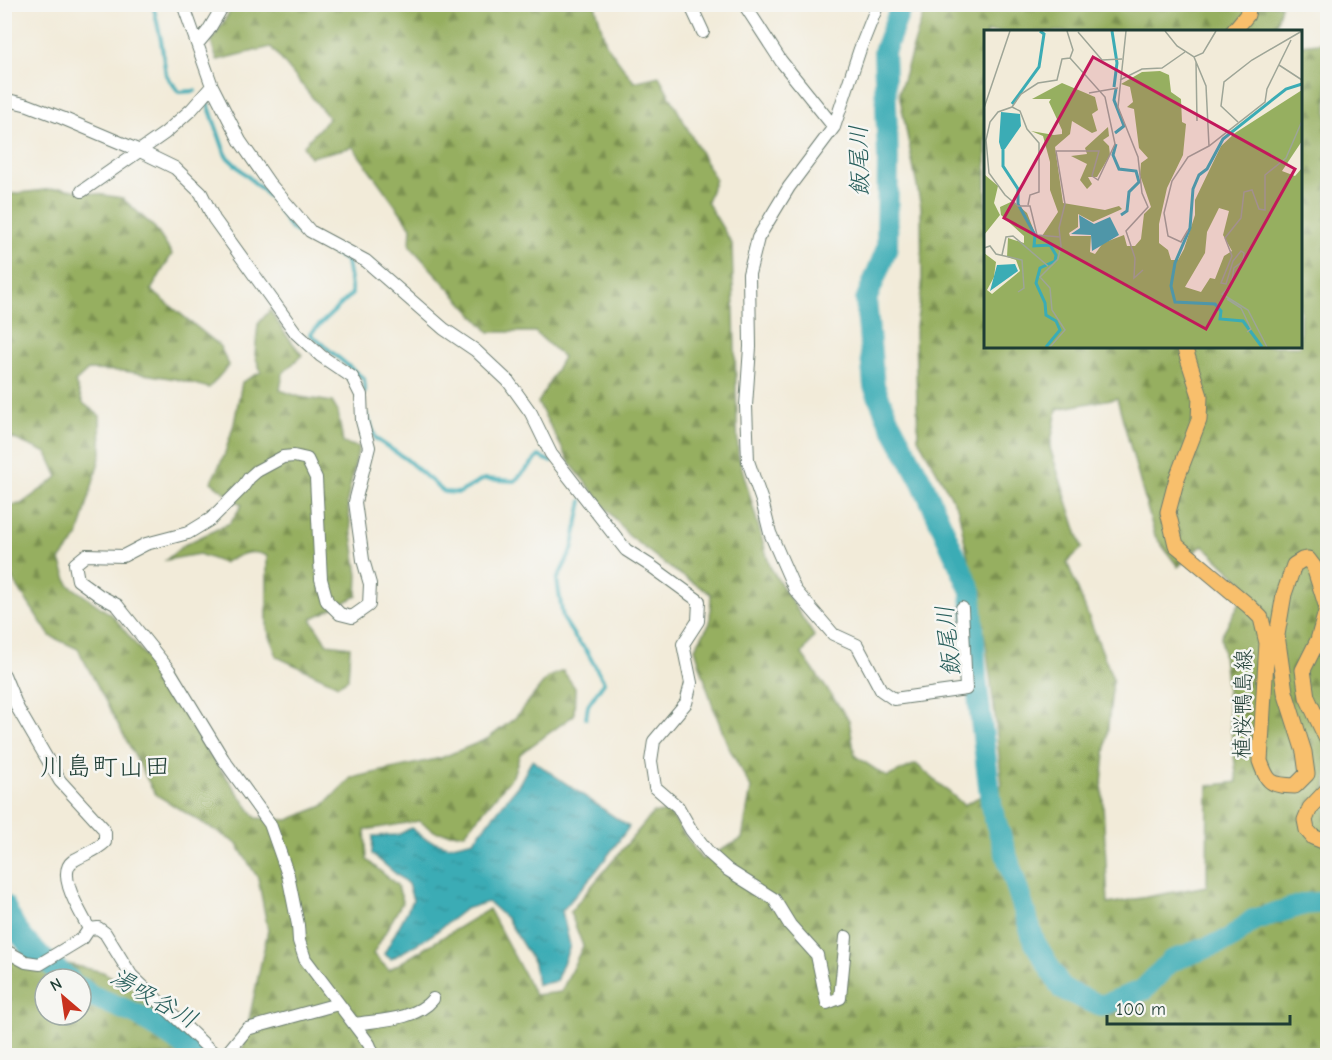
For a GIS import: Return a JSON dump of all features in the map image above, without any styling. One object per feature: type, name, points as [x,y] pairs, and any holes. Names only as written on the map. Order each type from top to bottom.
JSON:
[{"type":"main road","points":[[1235,30],[1246,15],[1249,4]]},
{"type":"main road","name":"植桜鴨島線","points":[[1185,348],[1200,396],[1200,404],[1199,420],[1177,478],[1168,512],[1176,545],[1250,606],[1261,618],[1267,643],[1260,760],[1266,778],[1278,785],[1294,786],[1307,774],[1304,752],[1285,692],[1278,635],[1284,594],[1294,566],[1308,559],[1314,567],[1327,608],[1318,640],[1303,670],[1307,698],[1328,742]]},
{"type":"main road","points":[[1328,789],[1310,808],[1305,820],[1307,830],[1313,837],[1328,843]]},
{"type":"street","points":[[183,4],[212,86],[240,141],[270,183],[310,231],[366,261],[444,329],[476,350],[508,381],[531,413],[551,454],[626,550],[699,601],[698,621],[683,644],[691,683],[686,704],[654,741],[651,761],[655,787],[678,807],[691,830],[716,859],[728,870],[774,898],[790,925],[817,955],[827,1002],[840,998],[846,937]]},
{"type":"street","points":[[198,43],[224,4]]},
{"type":"street","points":[[690,4],[703,32]]},
{"type":"street","points":[[744,4],[781,61],[834,127]]},
{"type":"street","points":[[878,4],[834,127],[789,187],[758,238],[749,274],[750,347],[746,406],[748,461],[770,533],[795,590],[833,634],[857,645],[881,690],[894,699],[966,689],[962,608]]},
{"type":"street","points":[[82,191],[165,133],[192,109],[212,86]]},
{"type":"street","points":[[4,99],[28,105],[140,151],[175,168],[201,193],[219,226],[296,333],[321,356],[352,377],[361,395],[362,422],[369,447],[355,502],[363,560],[370,584],[369,605],[352,617],[340,614],[327,601],[321,579],[316,478],[307,459],[294,456],[283,457],[257,471],[211,519],[188,533],[146,544],[123,556],[86,555],[75,564],[78,580],[117,605],[169,670],[223,759],[270,824],[288,875],[299,941],[305,959],[355,1024],[369,1044],[374,1056]]},
{"type":"street","points":[[4,675],[18,709],[60,781],[105,833],[105,842],[99,848],[71,862],[66,872],[67,884],[89,929]]},
{"type":"street","points":[[4,950],[26,962],[46,961],[83,938],[89,929],[98,928],[105,933],[131,975],[218,1056],[228,1052],[247,1029],[338,1004]]},
{"type":"street","points":[[355,1024],[411,1014],[427,1006],[433,999]]},
{"type":"green space","points":[[234,5],[595,5],[606,44],[634,82],[659,76],[715,179],[707,202],[732,244],[738,454],[770,567],[814,636],[802,654],[849,720],[855,756],[887,777],[916,764],[964,805],[1002,785],[986,643],[958,509],[918,438],[915,332],[922,287],[921,207],[899,93],[926,5],[1281,5],[1275,30],[984,30],[984,348],[1302,348],[1302,45],[1327,42],[1327,1055],[230,1055],[243,1048],[268,930],[258,878],[236,843],[155,794],[78,649],[50,636],[5,570],[5,506],[21,504],[58,477],[47,453],[5,435],[4,195],[61,188],[122,198],[155,228],[172,254],[151,290],[219,345],[229,365],[209,388],[176,379],[124,371],[88,370],[75,382],[83,403],[100,416],[101,454],[78,537],[60,560],[69,585],[113,616],[161,676],[203,745],[256,818],[288,820],[323,806],[351,778],[441,758],[487,739],[515,718],[548,677],[563,671],[575,688],[574,715],[520,754],[513,776],[464,834],[436,832],[419,821],[365,830],[367,860],[397,885],[403,901],[373,954],[389,970],[489,909],[535,995],[561,992],[583,946],[570,912],[653,813],[669,812],[702,860],[742,839],[751,788],[728,746],[695,648],[710,623],[711,594],[670,568],[628,535],[570,463],[538,403],[563,357],[535,332],[489,332],[410,246],[411,227],[353,147],[310,157],[303,146],[329,118],[271,47],[217,60],[211,42]],"holes":[[[1117,398],[1155,536],[1178,567],[1203,545],[1248,588],[1221,636],[1237,782],[1208,786],[1207,886],[1108,904],[1102,783],[1113,679],[1067,562],[1082,548],[1050,448],[1057,409]]]},
{"type":"green space","points":[[270,310],[302,355],[283,373],[280,390],[300,397],[332,402],[338,412],[343,443],[359,447],[347,501],[358,575],[357,596],[311,619],[327,644],[350,647],[348,679],[338,685],[277,657],[267,628],[267,556],[250,553],[223,563],[199,554],[166,560],[184,545],[230,523],[242,505],[211,482],[224,456],[234,424],[242,382],[261,372],[255,355],[258,324]]},
{"type":"green space","points":[[5,950],[81,967],[33,967],[33,1027],[93,1027],[93,970],[103,972],[164,1006],[204,1055],[5,1056]]},
{"type":"water","points":[[532,760],[629,827],[562,911],[570,946],[556,981],[537,985],[534,963],[507,919],[488,902],[465,909],[432,935],[391,959],[384,954],[413,900],[408,884],[372,854],[373,836],[398,835],[411,828],[426,839],[448,846],[474,840],[519,784]]},
{"type":"waterway","points":[[153,4],[166,75],[179,92],[195,91]]},
{"type":"waterway","name":"飯尾川","points":[[902,4],[884,52],[888,158],[887,248],[866,300],[874,386],[889,421],[922,482],[971,591],[976,679],[992,810],[1034,941],[1062,989],[1101,1006],[1143,990],[1171,961],[1230,939],[1253,920],[1305,904],[1328,902]]},
{"type":"waterway","points":[[206,98],[226,156],[274,201],[290,228],[347,261],[352,294],[310,334],[364,379],[365,392]]},
{"type":"waterway","points":[[367,415],[376,439],[406,459],[444,492],[459,493],[484,479],[515,481],[539,456],[551,462]]},
{"type":"waterway","points":[[582,501],[572,550],[557,580],[563,618],[586,650],[604,682],[588,705],[586,718]]},
{"type":"waterway","name":"湯吸谷川","points":[[4,905],[23,939],[54,967]]},
{"type":"waterway","name":"湯吸谷川","points":[[93,996],[138,1015],[200,1056]]},
{"type":"district","name":"川島町山田","points":[[105,766]]}]
